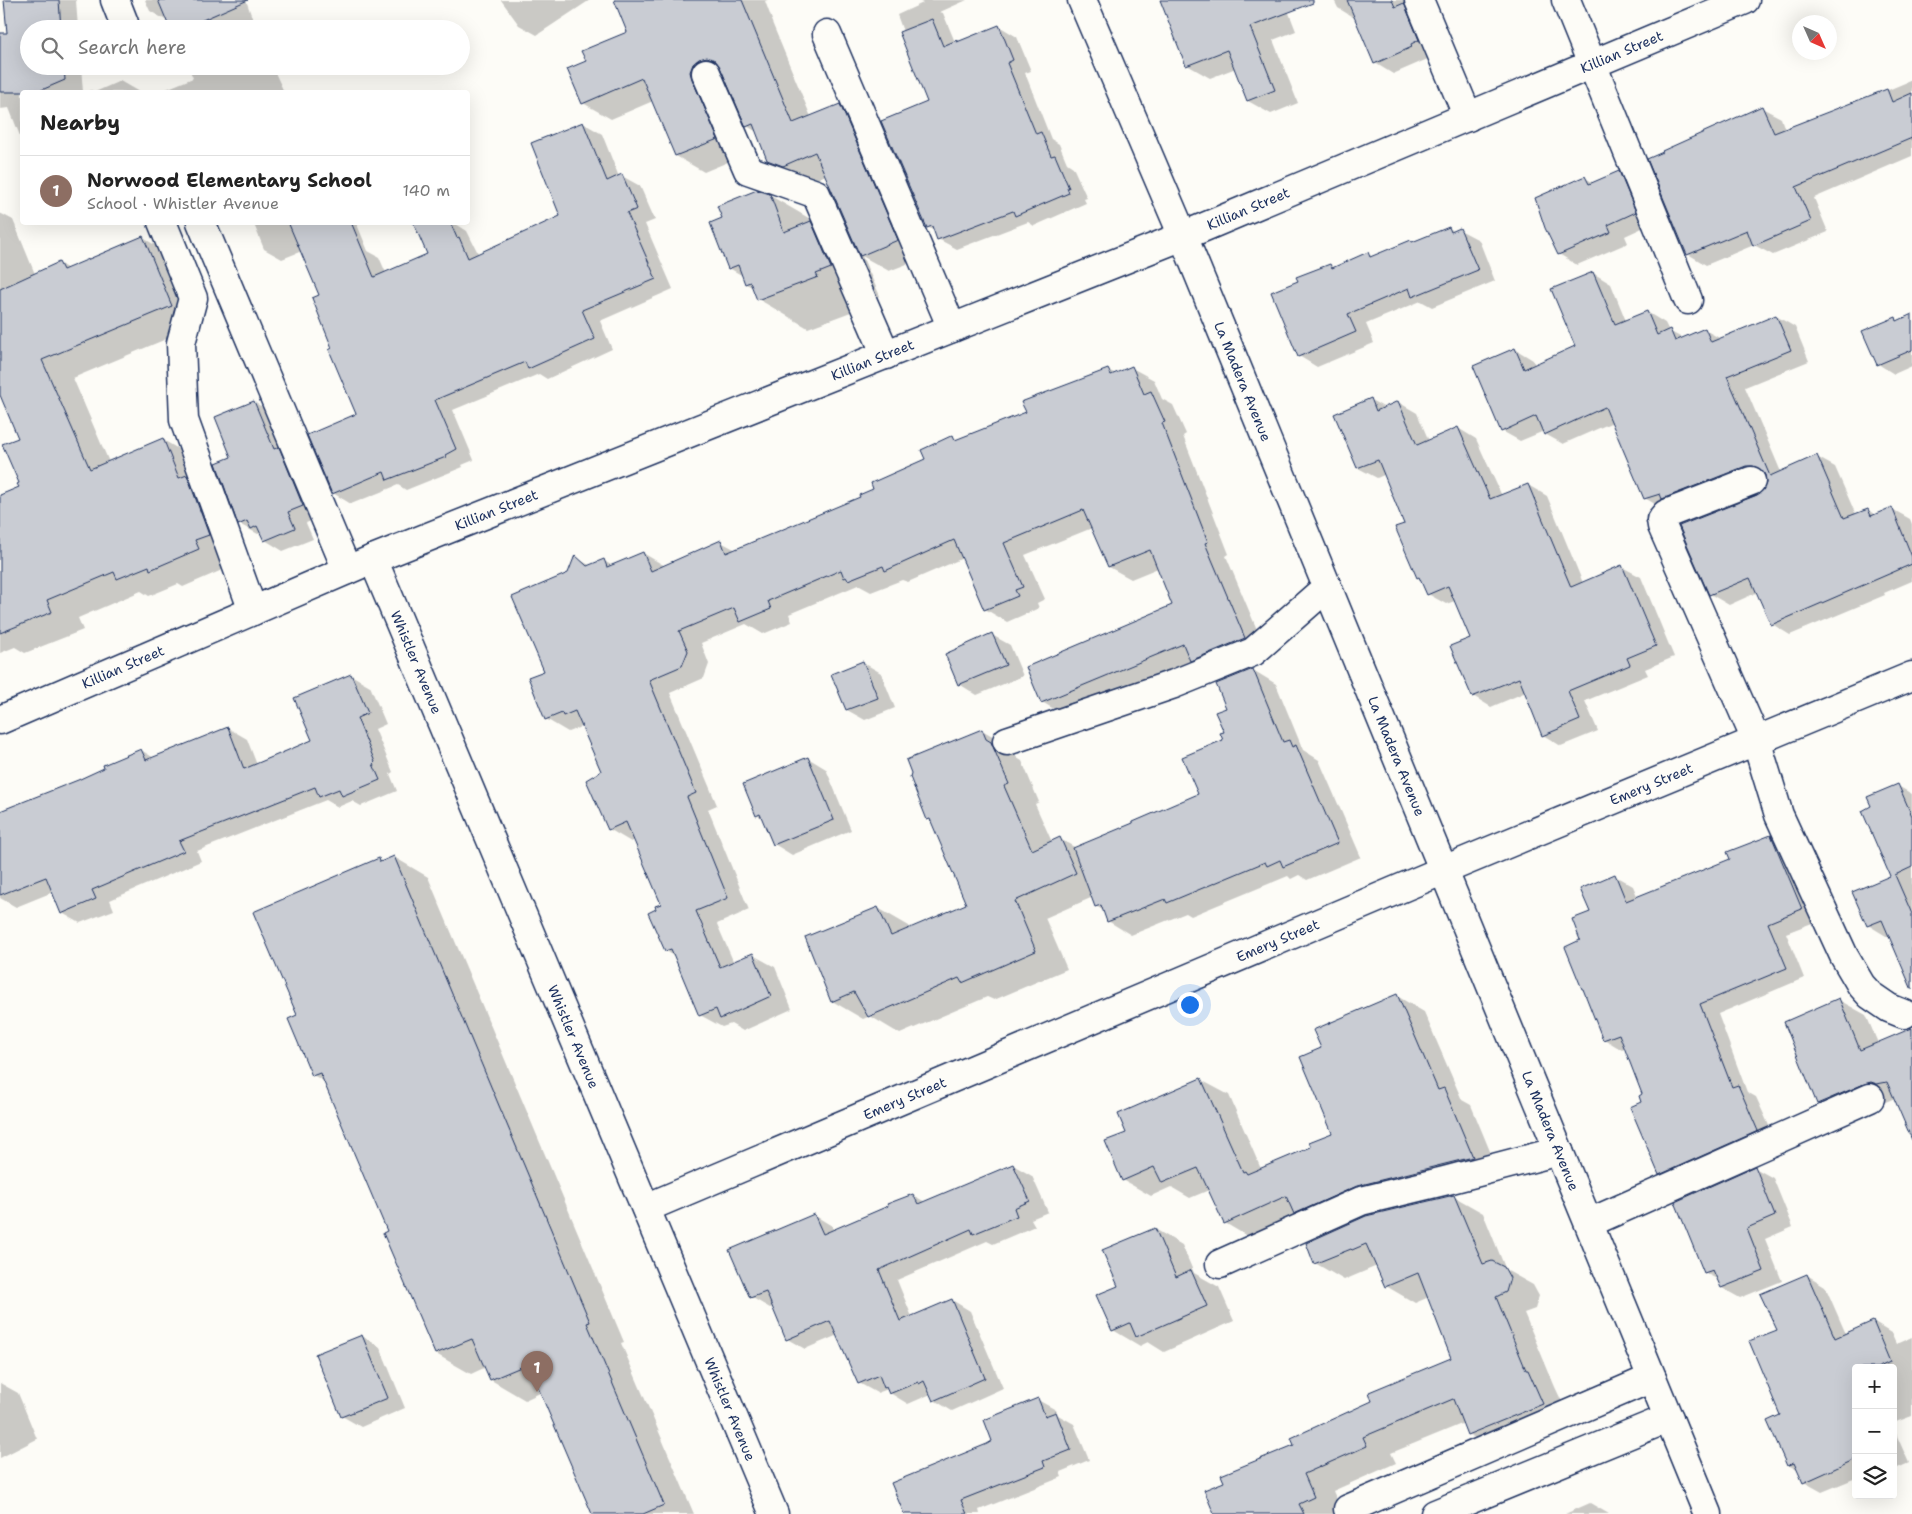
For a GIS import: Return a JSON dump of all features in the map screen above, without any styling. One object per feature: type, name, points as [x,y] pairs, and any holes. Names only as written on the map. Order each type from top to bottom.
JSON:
[{"type":"street","name":"La Madera Avenue","points":[[1082,0],[1183,236],[1708,1514]]},
{"type":"street","points":[[1419,0],[1468,117]]},
{"type":"street","points":[[1566,0],[1688,300]]},
{"type":"street","name":"Killian Street","points":[[0,720],[372,559],[1183,236],[1593,64],[1706,8],[1745,0]]},
{"type":"street","points":[[826,34],[952,328]]},
{"type":"street","points":[[706,73],[748,170],[816,194],[886,354]]},
{"type":"street","points":[[163,225],[193,298],[181,343],[184,420],[253,611]]},
{"type":"street","points":[[201,225],[347,570]]},
{"type":"street","points":[[1751,481],[1666,514],[1661,520],[1756,740],[1779,815],[1816,897],[1861,985],[1870,995],[1889,1008],[1904,1014]]},
{"type":"street","name":"Whistler Avenue","points":[[372,559],[774,1514]]},
{"type":"street","points":[[1007,741],[1174,684],[1253,652],[1327,587]]},
{"type":"street","name":"Emery Street","points":[[646,1208],[1444,870],[1912,676]]},
{"type":"street","points":[[1588,1223],[1870,1098]]},
{"type":"street","points":[[1220,1264],[1362,1201],[1559,1151]]},
{"type":"street","points":[[1348,1509],[1652,1378]]},
{"type":"street","points":[[1435,1514],[1669,1418]]},
{"type":"building","points":[[4,0],[59,0],[60,20],[20,20],[20,75],[65,75],[65,80],[42,90],[0,92],[0,33],[7,33]]},
{"type":"building","points":[[158,0],[248,0],[203,20],[166,20]]},
{"type":"building","points":[[614,0],[742,0],[793,123],[840,104],[898,240],[860,256],[815,152],[783,166],[767,160],[753,124],[746,127],[720,67],[715,60],[707,57],[699,59],[693,64],[690,72],[718,139],[675,156],[642,78],[582,104],[567,69],[586,61],[581,51],[627,32]]},
{"type":"building","points":[[1160,0],[1313,0],[1313,3],[1250,27],[1275,90],[1247,101],[1227,50],[1186,66]]},
{"type":"building","points":[[1347,0],[1392,0],[1395,7],[1404,3],[1419,40],[1411,44],[1412,47],[1374,64]]},
{"type":"building","points":[[932,19],[943,46],[999,25],[1013,60],[1007,63],[1036,134],[1041,132],[1051,156],[1055,155],[1069,188],[1067,188],[1069,193],[1015,216],[1013,211],[937,240],[932,226],[927,228],[881,121],[927,102],[899,32]]},
{"type":"building","points":[[1887,89],[1892,102],[1912,93],[1912,138],[1796,187],[1811,221],[1753,246],[1747,230],[1687,255],[1647,159],[1762,106],[1774,133]]},
{"type":"building","points":[[583,122],[607,181],[622,174],[637,209],[627,213],[656,279],[582,310],[595,339],[528,369],[525,362],[435,400],[456,449],[445,455],[446,457],[387,480],[384,472],[332,494],[307,435],[356,414],[329,350],[332,348],[312,298],[319,295],[289,225],[352,225],[374,277],[427,254],[414,225],[451,225],[468,258],[560,216],[531,143]]},
{"type":"building","points":[[1619,171],[1636,212],[1608,225],[1611,232],[1558,255],[1545,228],[1535,198],[1585,176],[1589,184]]},
{"type":"building","points":[[757,190],[770,194],[784,232],[811,221],[831,268],[816,274],[818,277],[757,300],[750,282],[745,284],[738,265],[728,269],[710,223],[722,218],[717,206]]},
{"type":"building","points":[[1449,227],[1451,232],[1460,228],[1478,270],[1412,297],[1409,288],[1348,314],[1356,332],[1298,357],[1271,292],[1298,281],[1296,277],[1330,264],[1332,268],[1368,252],[1370,257]]},
{"type":"building","points":[[143,236],[172,306],[42,360],[90,469],[163,438],[179,478],[187,475],[209,535],[195,540],[199,549],[150,570],[149,566],[117,579],[114,572],[47,600],[52,612],[0,633],[0,495],[19,487],[17,484],[19,483],[2,444],[18,438],[0,395],[0,289],[59,262],[63,270]]},
{"type":"building","points":[[1593,272],[1615,324],[1647,311],[1657,335],[1670,329],[1675,341],[1705,328],[1711,342],[1776,315],[1791,350],[1727,376],[1770,476],[1817,455],[1844,518],[1868,509],[1871,516],[1892,507],[1912,557],[1912,564],[1771,625],[1750,578],[1709,595],[1679,526],[1757,495],[1763,490],[1766,483],[1765,475],[1760,469],[1746,466],[1662,499],[1660,494],[1644,499],[1605,407],[1544,435],[1536,416],[1501,432],[1473,366],[1515,348],[1524,369],[1575,346],[1551,289]]},
{"type":"building","points":[[1912,314],[1912,350],[1877,365],[1862,331],[1896,317],[1897,321]]},
{"type":"building","points":[[1132,366],[1144,394],[1151,391],[1165,422],[1162,423],[1208,542],[1205,543],[1245,638],[1190,661],[1183,644],[1041,703],[1026,667],[1172,605],[1150,550],[1108,567],[1083,510],[1004,543],[1023,587],[1015,590],[1018,596],[984,610],[954,540],[885,571],[883,566],[848,580],[846,577],[844,578],[841,570],[768,601],[771,609],[740,622],[734,608],[679,631],[688,651],[682,666],[649,680],[696,793],[687,797],[728,898],[696,911],[720,967],[753,953],[771,996],[720,1019],[716,1009],[699,1016],[671,949],[665,951],[648,913],[656,909],[655,906],[661,904],[626,822],[608,830],[586,780],[601,771],[575,711],[563,716],[562,713],[545,720],[528,677],[544,671],[512,597],[568,573],[575,555],[587,566],[604,559],[607,567],[643,552],[651,571],[721,540],[726,553],[860,497],[859,495],[873,489],[871,483],[925,459],[921,450],[953,435],[955,440],[1026,412],[1021,402],[1108,369],[1111,375]]},
{"type":"building","points":[[1371,398],[1376,411],[1398,401],[1417,445],[1458,427],[1490,499],[1528,484],[1571,587],[1622,565],[1656,646],[1627,658],[1630,665],[1568,691],[1580,720],[1542,736],[1519,678],[1472,697],[1450,646],[1470,638],[1448,586],[1427,595],[1419,577],[1417,578],[1395,527],[1404,524],[1378,460],[1357,468],[1334,414]]},
{"type":"building","points":[[254,401],[274,449],[279,447],[303,506],[288,512],[295,528],[264,541],[257,526],[251,529],[247,521],[238,525],[216,463],[231,457],[215,417]]},
{"type":"building","points":[[992,633],[1006,665],[958,685],[945,654]]},
{"type":"building","points":[[863,661],[878,698],[846,710],[831,674]]},
{"type":"building","points":[[1253,669],[1283,742],[1289,740],[1292,747],[1296,745],[1338,843],[1283,867],[1280,860],[1267,866],[1265,862],[1167,903],[1165,899],[1107,922],[1101,905],[1095,907],[1073,848],[1198,794],[1182,757],[1223,740],[1220,733],[1224,732],[1215,712],[1226,708],[1216,684]]},
{"type":"building","points":[[351,674],[368,713],[357,718],[375,762],[373,764],[380,780],[342,796],[339,789],[319,797],[315,787],[179,841],[184,851],[92,890],[96,899],[61,914],[46,877],[0,895],[0,811],[78,780],[104,768],[103,765],[141,749],[146,760],[228,727],[244,769],[312,740],[294,698]]},
{"type":"building","points":[[982,729],[986,739],[991,742],[1009,784],[1004,786],[1032,850],[1060,837],[1076,873],[1015,901],[1036,951],[962,983],[959,978],[868,1017],[854,992],[831,1002],[805,937],[878,907],[891,936],[966,904],[930,819],[927,820],[910,777],[911,773],[906,760]]},
{"type":"building","points":[[808,757],[834,820],[773,845],[760,814],[756,816],[743,784]]},
{"type":"building","points":[[1898,784],[1912,816],[1912,867],[1895,875],[1912,914],[1912,990],[1882,920],[1867,926],[1852,892],[1890,876],[1862,811],[1871,806],[1867,797]]},
{"type":"building","points":[[1771,835],[1802,909],[1768,923],[1787,968],[1700,1004],[1732,1087],[1738,1085],[1758,1131],[1659,1175],[1630,1107],[1641,1102],[1639,1096],[1642,1094],[1619,1034],[1603,1040],[1565,947],[1580,940],[1572,919],[1590,912],[1580,889],[1615,874],[1626,901],[1730,859],[1727,852]]},
{"type":"building","points":[[394,856],[590,1322],[587,1323],[664,1505],[643,1514],[592,1514],[528,1364],[490,1380],[472,1339],[435,1354],[383,1233],[387,1231],[320,1073],[312,1076],[288,1019],[297,1015],[253,912],[379,858],[380,862]]},
{"type":"building","points":[[1397,994],[1438,1090],[1444,1088],[1473,1157],[1357,1186],[1294,1214],[1286,1196],[1224,1224],[1198,1168],[1162,1183],[1154,1167],[1122,1181],[1105,1141],[1126,1133],[1118,1114],[1201,1078],[1243,1172],[1245,1171],[1247,1174],[1311,1147],[1309,1142],[1332,1133],[1300,1057],[1321,1048],[1313,1030]]},
{"type":"building","points":[[1839,998],[1860,1050],[1912,1028],[1912,1140],[1887,1082],[1864,1084],[1817,1104],[1784,1022]]},
{"type":"building","points":[[1013,1164],[1030,1201],[1014,1208],[1017,1216],[973,1234],[971,1229],[879,1270],[900,1321],[952,1299],[985,1378],[933,1401],[924,1381],[889,1394],[886,1387],[884,1388],[879,1375],[858,1384],[830,1321],[786,1340],[766,1292],[750,1298],[729,1250],[814,1214],[823,1234],[913,1194],[918,1204]]},
{"type":"building","points":[[1755,1166],[1775,1216],[1747,1228],[1764,1271],[1721,1288],[1713,1270],[1704,1273],[1675,1202]]},
{"type":"building","points":[[1454,1195],[1483,1264],[1492,1261],[1504,1267],[1510,1278],[1506,1292],[1496,1297],[1526,1370],[1528,1370],[1543,1404],[1467,1435],[1453,1399],[1363,1437],[1367,1446],[1304,1474],[1314,1497],[1299,1504],[1304,1514],[1214,1514],[1204,1490],[1224,1482],[1221,1475],[1294,1445],[1291,1438],[1372,1401],[1369,1392],[1451,1358],[1418,1273],[1385,1287],[1366,1244],[1314,1264],[1306,1243],[1366,1216]]},
{"type":"building","points":[[1155,1228],[1176,1277],[1191,1270],[1207,1306],[1136,1337],[1130,1323],[1112,1331],[1096,1295],[1118,1286],[1102,1250]]},
{"type":"building","points":[[1807,1274],[1835,1338],[1873,1321],[1890,1362],[1886,1364],[1852,1364],[1852,1461],[1803,1483],[1794,1463],[1787,1466],[1767,1421],[1780,1415],[1749,1341],[1777,1330],[1760,1294]]},
{"type":"building","points":[[362,1335],[388,1398],[341,1417],[315,1354]]},
{"type":"building","points":[[1038,1398],[1045,1416],[1056,1412],[1071,1450],[1043,1461],[1045,1467],[961,1500],[967,1514],[904,1514],[891,1483],[987,1444],[992,1441],[984,1420]]},
{"type":"place","name":"Norwood Elementary School","points":[[537,1392]]}]
